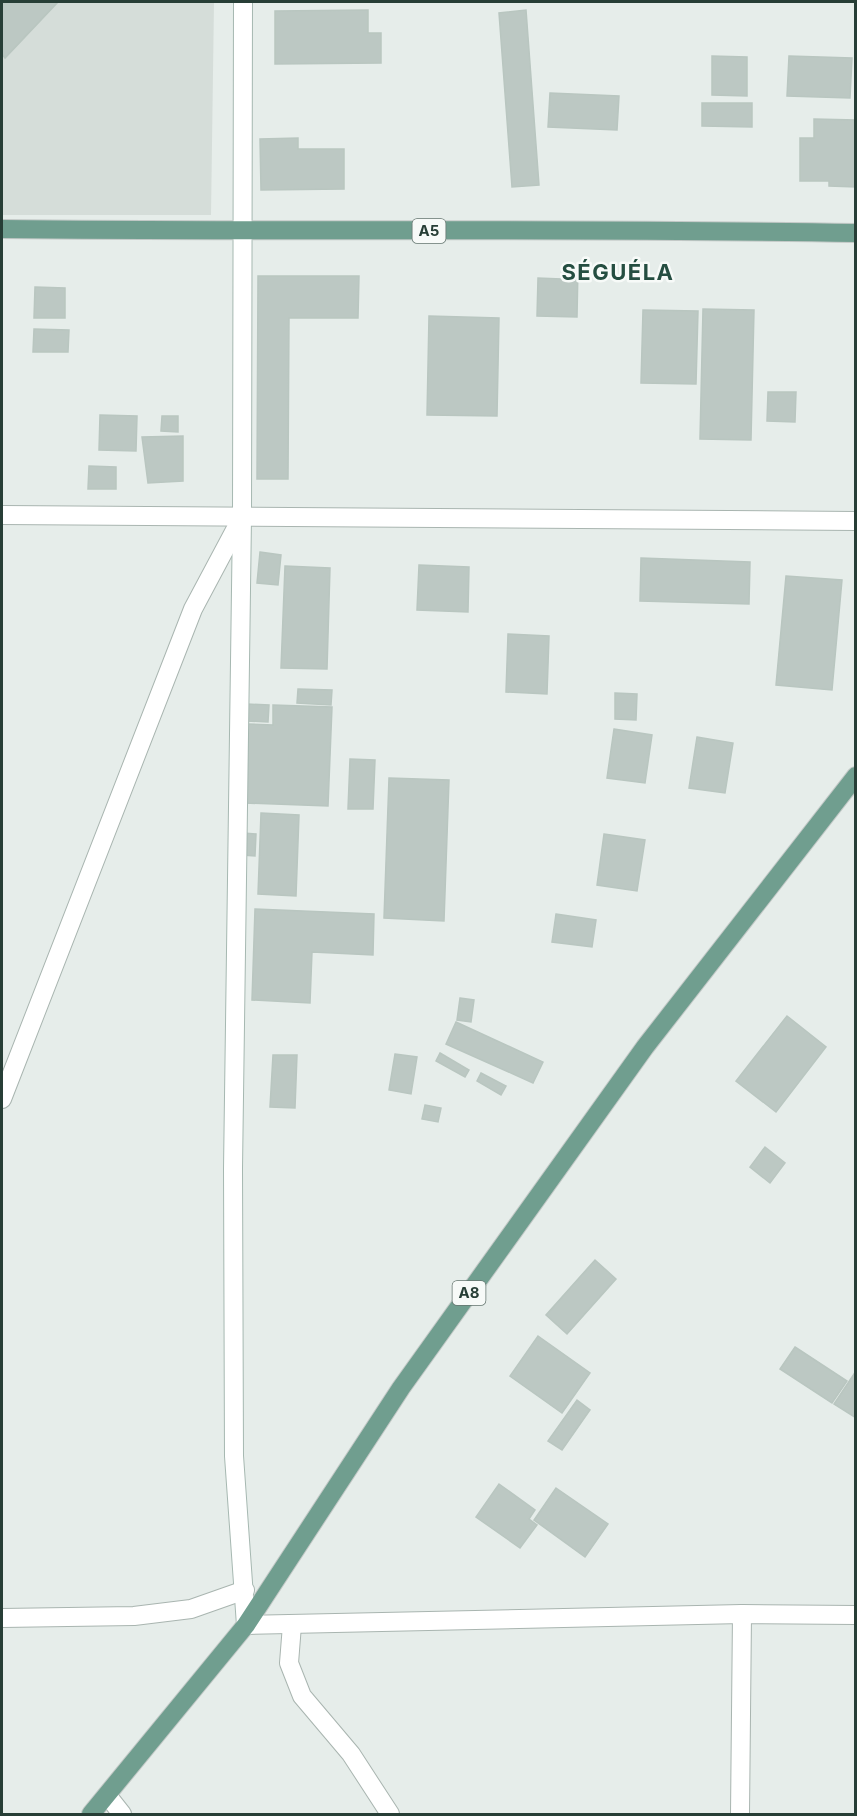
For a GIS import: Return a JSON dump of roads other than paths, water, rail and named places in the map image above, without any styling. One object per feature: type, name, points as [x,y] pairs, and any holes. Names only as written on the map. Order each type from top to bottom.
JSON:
[{"type":"main road","name":"A5","points":[[2,229],[684,230],[855,233]]},
{"type":"main road","name":"A8","points":[[91,1815],[246,1625],[401,1388],[624,1076],[855,776]]},
{"type":"street","points":[[243,2],[242,517],[233,1181],[234,1456],[246,1625],[742,1614],[855,1615]]},
{"type":"street","points":[[2,515],[855,521]]},
{"type":"street","points":[[2,1099],[193,609],[242,517]]},
{"type":"street","points":[[2,1618],[134,1616],[191,1609],[245,1590]]},
{"type":"street","points":[[740,1815],[742,1614]]},
{"type":"street","points":[[292,1625],[289,1663],[302,1696],[351,1754],[390,1815]]},
{"type":"street","points":[[107,1795],[122,1815]]},
{"type":"district","name":"SÉGUÉLA","points":[[618,272]]}]
